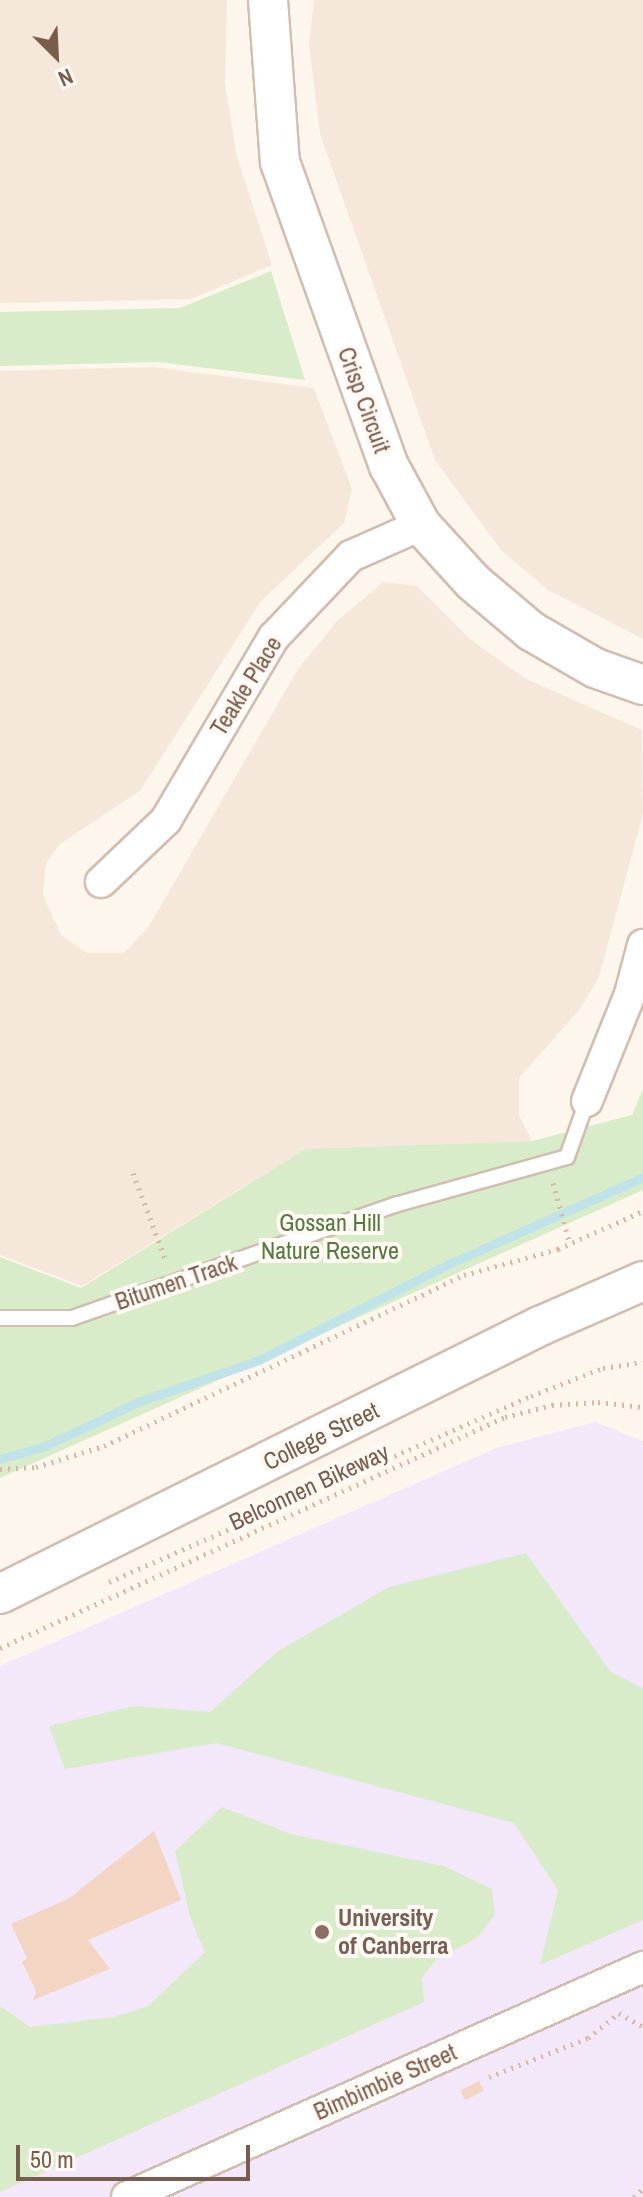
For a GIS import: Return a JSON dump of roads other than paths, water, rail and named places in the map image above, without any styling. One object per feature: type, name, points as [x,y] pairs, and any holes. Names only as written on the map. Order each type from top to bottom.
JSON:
[{"type":"street","name":"Crisp Circuit","points":[[268,0],[280,162],[366,407],[389,466],[421,525],[473,582],[531,631],[595,668],[643,685]]},
{"type":"street","name":"Teakle Place","points":[[101,882],[166,820],[274,637],[351,556],[421,525]]},
{"type":"street","points":[[587,1101],[630,994],[643,945]]},
{"type":"street","name":"College Street","points":[[0,1594],[540,1326],[643,1281]]},
{"type":"street","points":[[540,1326],[586,1331],[643,1308]]},
{"type":"street","name":"Bimbimbie Street","points":[[127,2197],[643,1967]]},
{"type":"lane","name":"Bitumen Track","points":[[0,1318],[72,1318],[398,1204],[567,1157],[587,1101]]},
{"type":"waterway","points":[[0,1459],[45,1446],[138,1402],[259,1360],[451,1263],[643,1177]]},
{"type":"place","name":"University of Canberra","points":[[322,1932]]},
{"type":"park label","name":"Gossan Hill Nature Reserve","points":[[330,1237]]}]
